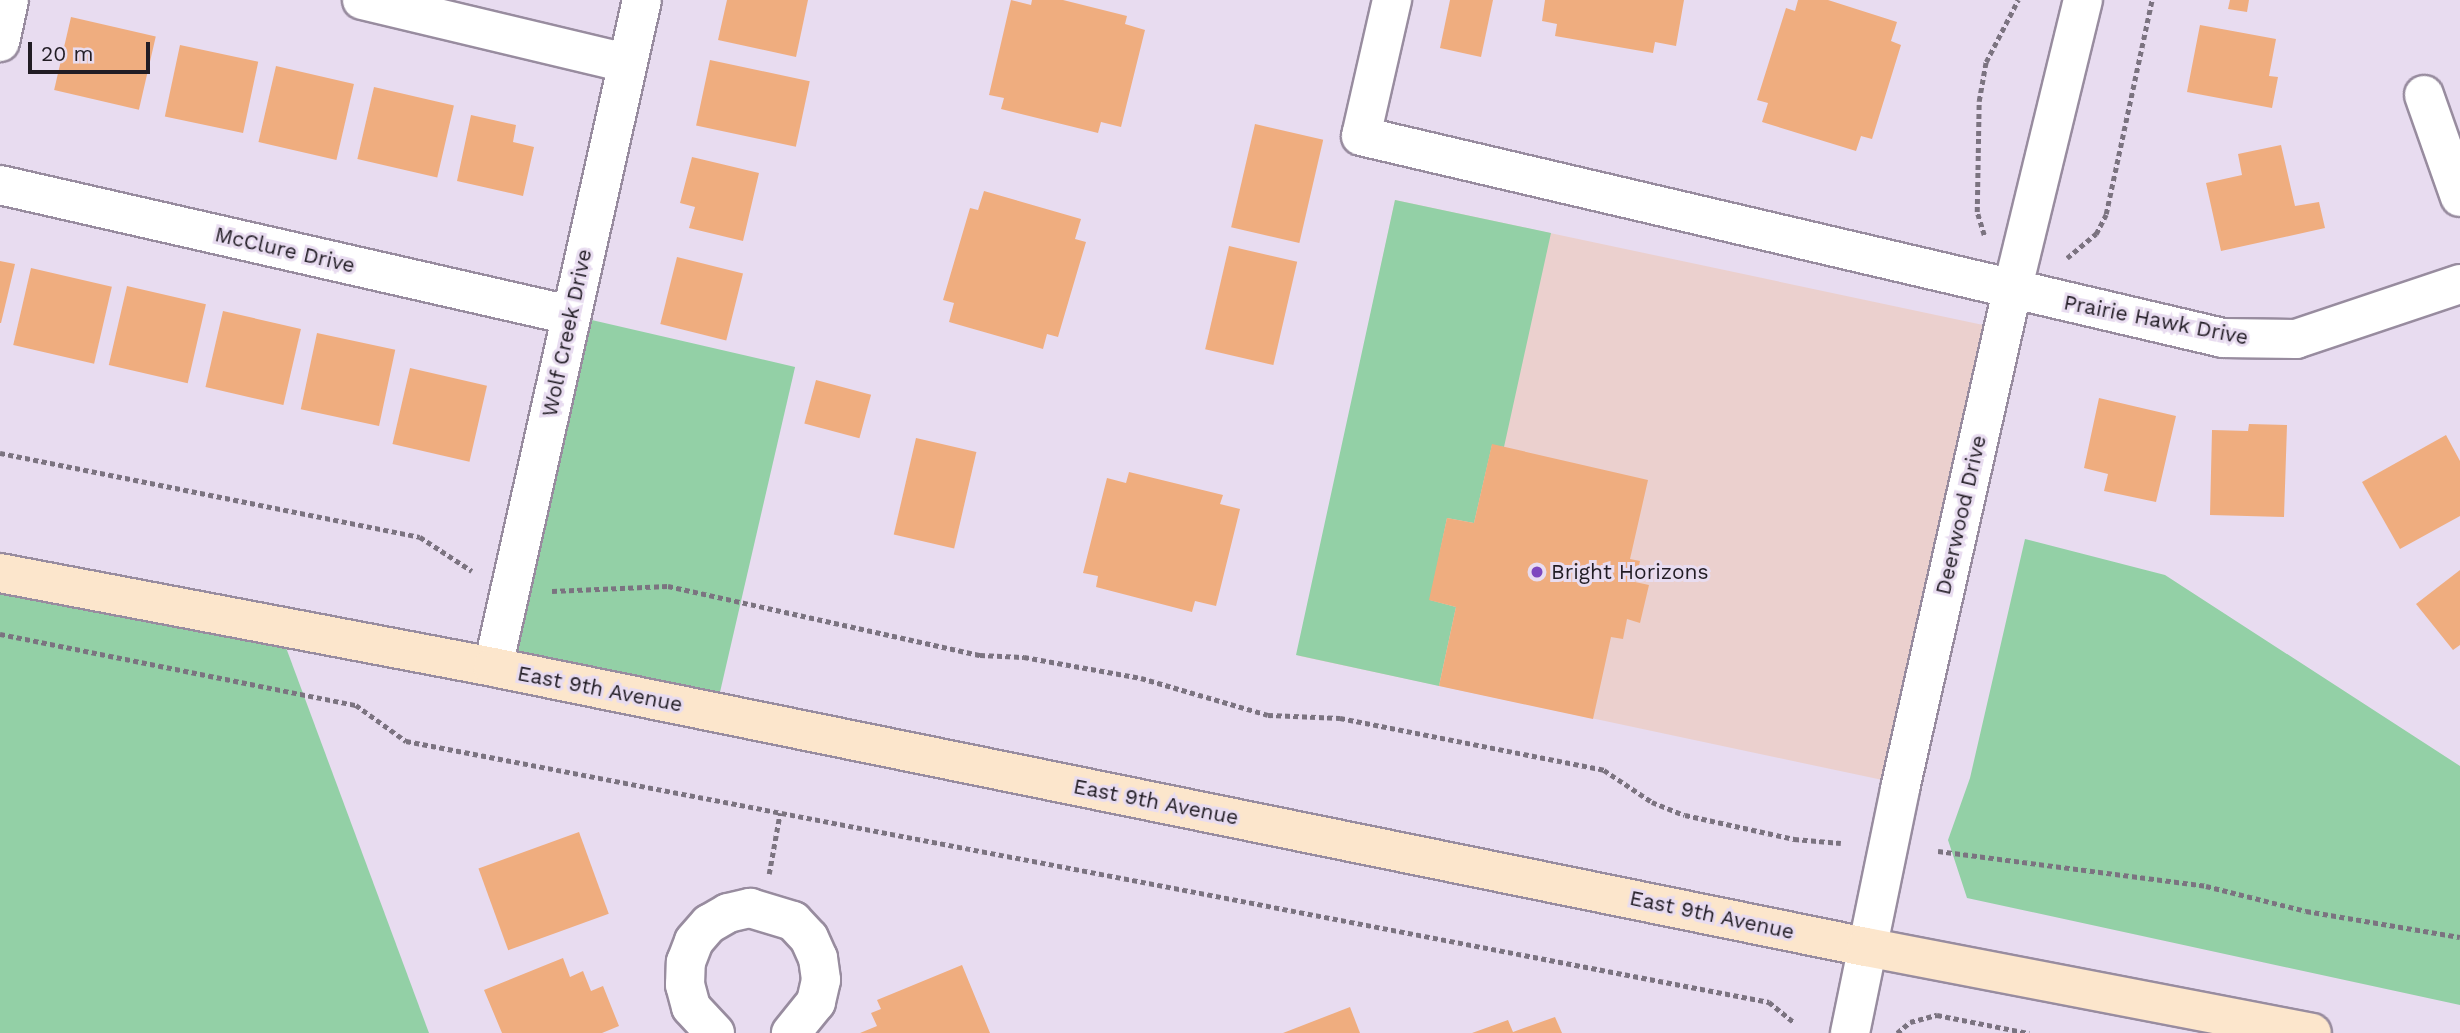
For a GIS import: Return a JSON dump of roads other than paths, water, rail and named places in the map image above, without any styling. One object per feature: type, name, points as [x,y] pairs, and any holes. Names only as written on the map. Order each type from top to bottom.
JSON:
[{"type":"main road","name":"East 9th Avenue","points":[[0,573],[493,667],[1866,947],[2312,1033]]},
{"type":"street","points":[[0,42],[9,0]]},
{"type":"street","points":[[362,0],[626,63]]},
{"type":"street","name":"Wolf Creek Drive","points":[[493,667],[642,0]]},
{"type":"street","name":"Prairie Hawk Drive","points":[[1392,0],[1361,136],[2012,291],[2223,338],[2262,341],[2322,332],[2460,284]]},
{"type":"street","name":"Deerwood Drive","points":[[1850,1033],[1866,947],[2012,291],[2083,0]]},
{"type":"street","points":[[2424,95],[2460,197]]},
{"type":"street","name":"McClure Drive","points":[[0,185],[570,316]]},
{"type":"street","points":[[715,1033],[691,1007],[685,985],[690,952],[709,924],[728,913],[763,910],[793,921],[809,938],[818,958],[821,980],[817,1002],[791,1033]]},
{"type":"place","name":"Bright Horizons","points":[[1537,572]]}]
